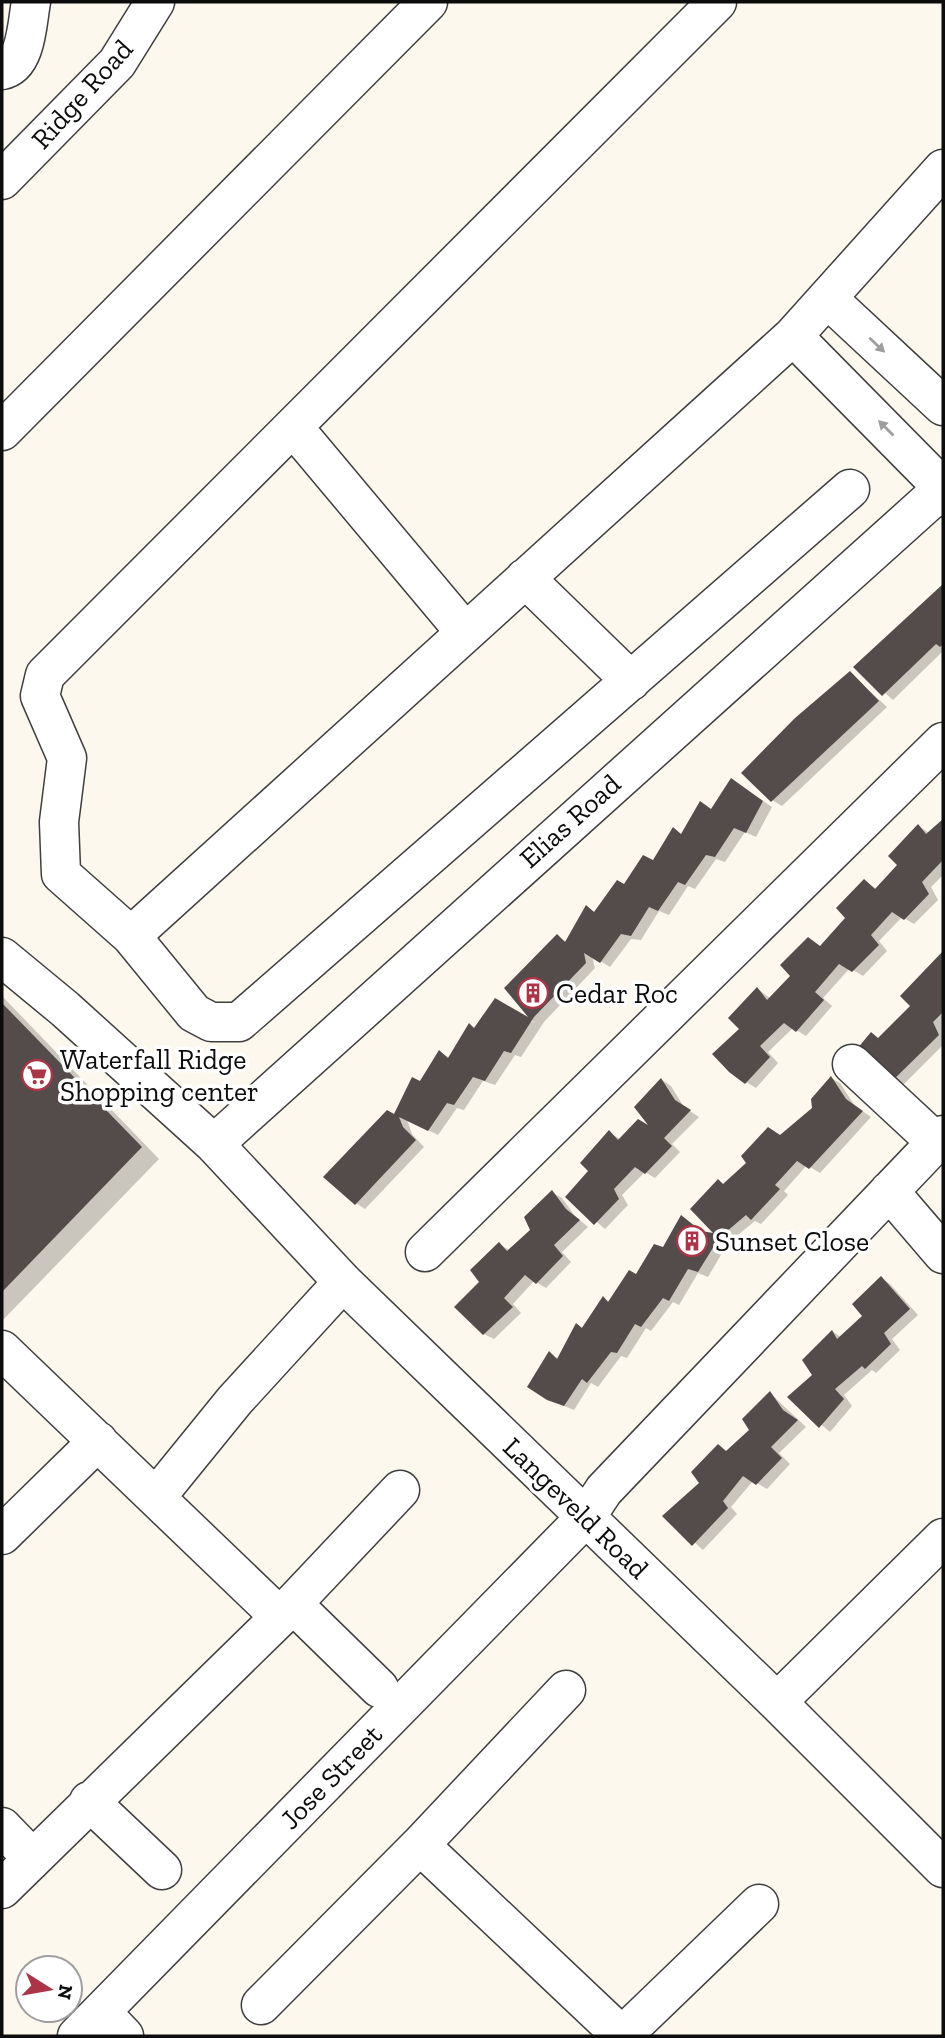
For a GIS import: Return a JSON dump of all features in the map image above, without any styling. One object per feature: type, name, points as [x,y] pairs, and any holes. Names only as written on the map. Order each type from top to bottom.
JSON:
[{"type":"street","points":[[2,70],[7,69],[20,55],[31,2]]},
{"type":"street","name":"Ridge Road","points":[[2,180],[117,63],[155,2]]},
{"type":"street","points":[[2,431],[428,2]]},
{"type":"street","points":[[717,2],[46,675],[40,696],[67,758],[59,822],[61,874],[131,936],[194,1013],[211,1022],[239,1022],[850,489]]},
{"type":"street","points":[[131,936],[793,335],[943,169]]},
{"type":"street","points":[[828,298],[943,406]]},
{"type":"street","points":[[793,335],[939,485]]},
{"type":"street","points":[[294,428],[465,632]]},
{"type":"street","name":"Elias Road","points":[[214,1144],[939,485]]},
{"type":"street","points":[[525,578],[631,681]]},
{"type":"street","points":[[425,1252],[943,742]]},
{"type":"street","name":"Langeveld Road","points":[[2,957],[65,1009],[214,1144],[343,1282],[778,1702],[943,1868]]},
{"type":"street","points":[[852,1064],[939,1138]]},
{"type":"street","name":"Jose Street","points":[[100,2028],[586,1517],[604,1490],[939,1138]]},
{"type":"street","points":[[889,1191],[943,1255]]},
{"type":"street","points":[[157,1496],[235,1400],[343,1282]]},
{"type":"street","points":[[2,1350],[157,1496],[379,1688]]},
{"type":"street","points":[[2,1535],[98,1441]]},
{"type":"street","points":[[2,1889],[286,1610],[400,1490]]},
{"type":"street","points":[[778,1702],[943,1538]]},
{"type":"street","points":[[261,2006],[420,1845],[566,1690]]},
{"type":"street","points":[[89,1801],[162,1870]]},
{"type":"street","points":[[2,1827],[32,1858]]},
{"type":"street","points":[[420,1845],[622,2036],[759,1904]]},
{"type":"building","points":[[943,584],[943,644],[940,647],[936,644],[882,696],[853,667]]},
{"type":"building","points":[[850,671],[879,701],[771,802],[741,773],[795,718]]},
{"type":"building","name":"Cedar Roc","points":[[731,778],[763,801],[746,833],[734,828],[715,857],[706,855],[685,885],[678,882],[658,911],[649,907],[631,936],[621,934],[600,963],[584,953],[586,963],[534,1017],[511,1053],[504,1051],[485,1081],[473,1077],[454,1105],[447,1103],[428,1131],[399,1117],[403,1127],[416,1140],[355,1205],[323,1177],[387,1110],[394,1114],[412,1077],[420,1081],[439,1050],[448,1058],[469,1023],[474,1028],[495,998],[528,1017],[504,988],[557,934],[565,942],[586,905],[594,912],[617,880],[624,884],[643,855],[653,860],[673,827],[681,834],[700,801],[711,809]]},
{"type":"building","name":"Cedar Roc","points":[[943,819],[943,860],[922,882],[929,894],[904,920],[892,912],[871,935],[879,945],[852,972],[839,964],[815,992],[824,1000],[796,1032],[784,1023],[760,1046],[770,1057],[745,1084],[729,1072],[712,1054],[739,1029],[728,1018],[757,987],[767,1000],[790,976],[780,965],[808,937],[820,946],[845,918],[836,908],[864,879],[875,889],[897,865],[888,856],[918,824],[926,834]]},
{"type":"building","points":[[943,951],[943,1012],[933,1022],[939,1035],[885,1088],[852,1055],[871,1032],[878,1038],[910,1006],[900,996]]},
{"type":"building","name":"Waterfall Ridge Shopping center","points":[[2,1003],[142,1147],[2,1292]]},
{"type":"building","name":"Sunset Close","points":[[831,1076],[846,1099],[863,1111],[809,1169],[797,1161],[775,1185],[780,1189],[751,1220],[746,1215],[719,1238],[698,1272],[688,1269],[669,1301],[663,1298],[641,1327],[635,1324],[617,1353],[611,1352],[587,1383],[582,1379],[564,1406],[547,1400],[527,1387],[549,1351],[557,1359],[576,1323],[582,1328],[603,1296],[608,1302],[629,1270],[636,1274],[654,1244],[663,1247],[681,1215],[701,1231],[713,1233],[690,1209],[718,1179],[723,1184],[746,1163],[741,1156],[768,1127],[780,1135],[812,1108],[811,1099]]},
{"type":"building","name":"Cedar Roc","points":[[661,1078],[675,1100],[691,1110],[664,1138],[672,1146],[645,1174],[635,1167],[614,1189],[619,1199],[594,1225],[565,1197],[588,1171],[580,1163],[609,1130],[618,1140],[638,1119],[648,1125],[634,1107]]},
{"type":"building","points":[[552,1190],[566,1209],[580,1220],[554,1245],[563,1256],[536,1284],[525,1275],[504,1298],[513,1307],[483,1335],[454,1307],[479,1282],[470,1270],[499,1242],[507,1251],[530,1230],[524,1217]]},
{"type":"building","name":"Sunset Close","points":[[881,1276],[910,1309],[884,1333],[891,1344],[865,1369],[862,1366],[835,1389],[844,1399],[819,1428],[787,1397],[812,1375],[802,1360],[832,1330],[837,1339],[862,1316],[852,1304]]},
{"type":"building","points":[[770,1391],[783,1410],[798,1420],[771,1447],[782,1458],[756,1485],[743,1476],[723,1501],[728,1508],[692,1546],[662,1516],[699,1483],[691,1472],[718,1444],[726,1451],[749,1430],[742,1419]]},
{"type":"place","name":"Cedar Roc","points":[[533,993]]},
{"type":"place","name":"Waterfall Ridge Shopping center","points":[[37,1075]]},
{"type":"place","name":"Sunset Close","points":[[692,1241]]}]
